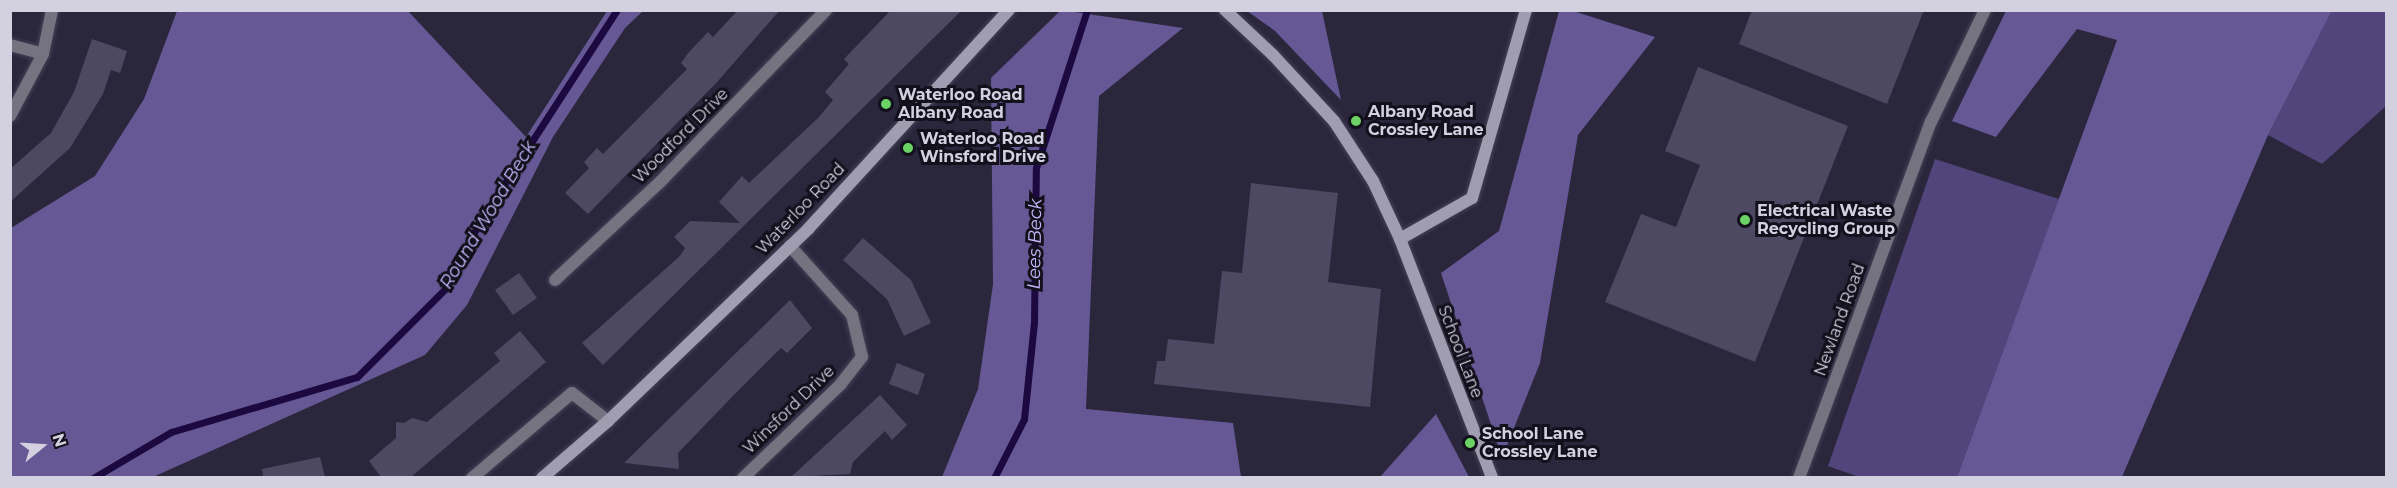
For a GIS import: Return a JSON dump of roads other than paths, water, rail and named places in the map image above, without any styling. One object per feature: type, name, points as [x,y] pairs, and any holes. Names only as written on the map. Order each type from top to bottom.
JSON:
[{"type":"street","points":[[10,116],[43,54],[52,10]]},
{"type":"street","name":"Woodford Drive","points":[[555,280],[660,182],[826,10]]},
{"type":"street","name":"Waterloo Road","points":[[542,477],[608,421],[790,246],[1009,10]]},
{"type":"street","name":"School Lane","points":[[1225,10],[1273,55],[1334,121],[1373,181],[1400,238],[1492,477]]},
{"type":"street","points":[[1400,238],[1472,198],[1526,10]]},
{"type":"street","name":"Newland Road","points":[[1799,477],[1931,122],[1985,10]]},
{"type":"street","points":[[10,45],[43,54]]},
{"type":"street","name":"Winsford Drive","points":[[743,477],[840,385],[862,357],[852,315],[790,246]]},
{"type":"street","points":[[472,477],[572,393],[608,421]]},
{"type":"waterway","name":"Round Wood Beck","points":[[93,478],[171,432],[357,377],[445,289],[479,223],[617,10]]},
{"type":"waterway","name":"Lees Beck","points":[[994,478],[1024,419],[1034,322],[1036,168],[1087,10]]},
{"type":"place","name":"Waterloo Road Albany Road","points":[[886,104]]},
{"type":"place","name":"Albany Road Crossley Lane","points":[[1356,121]]},
{"type":"place","name":"Waterloo Road Winsford Drive","points":[[908,148]]},
{"type":"place","name":"Electrical Waste Recycling Group","points":[[1745,220]]},
{"type":"place","name":"School Lane Crossley Lane","points":[[1470,443]]}]
